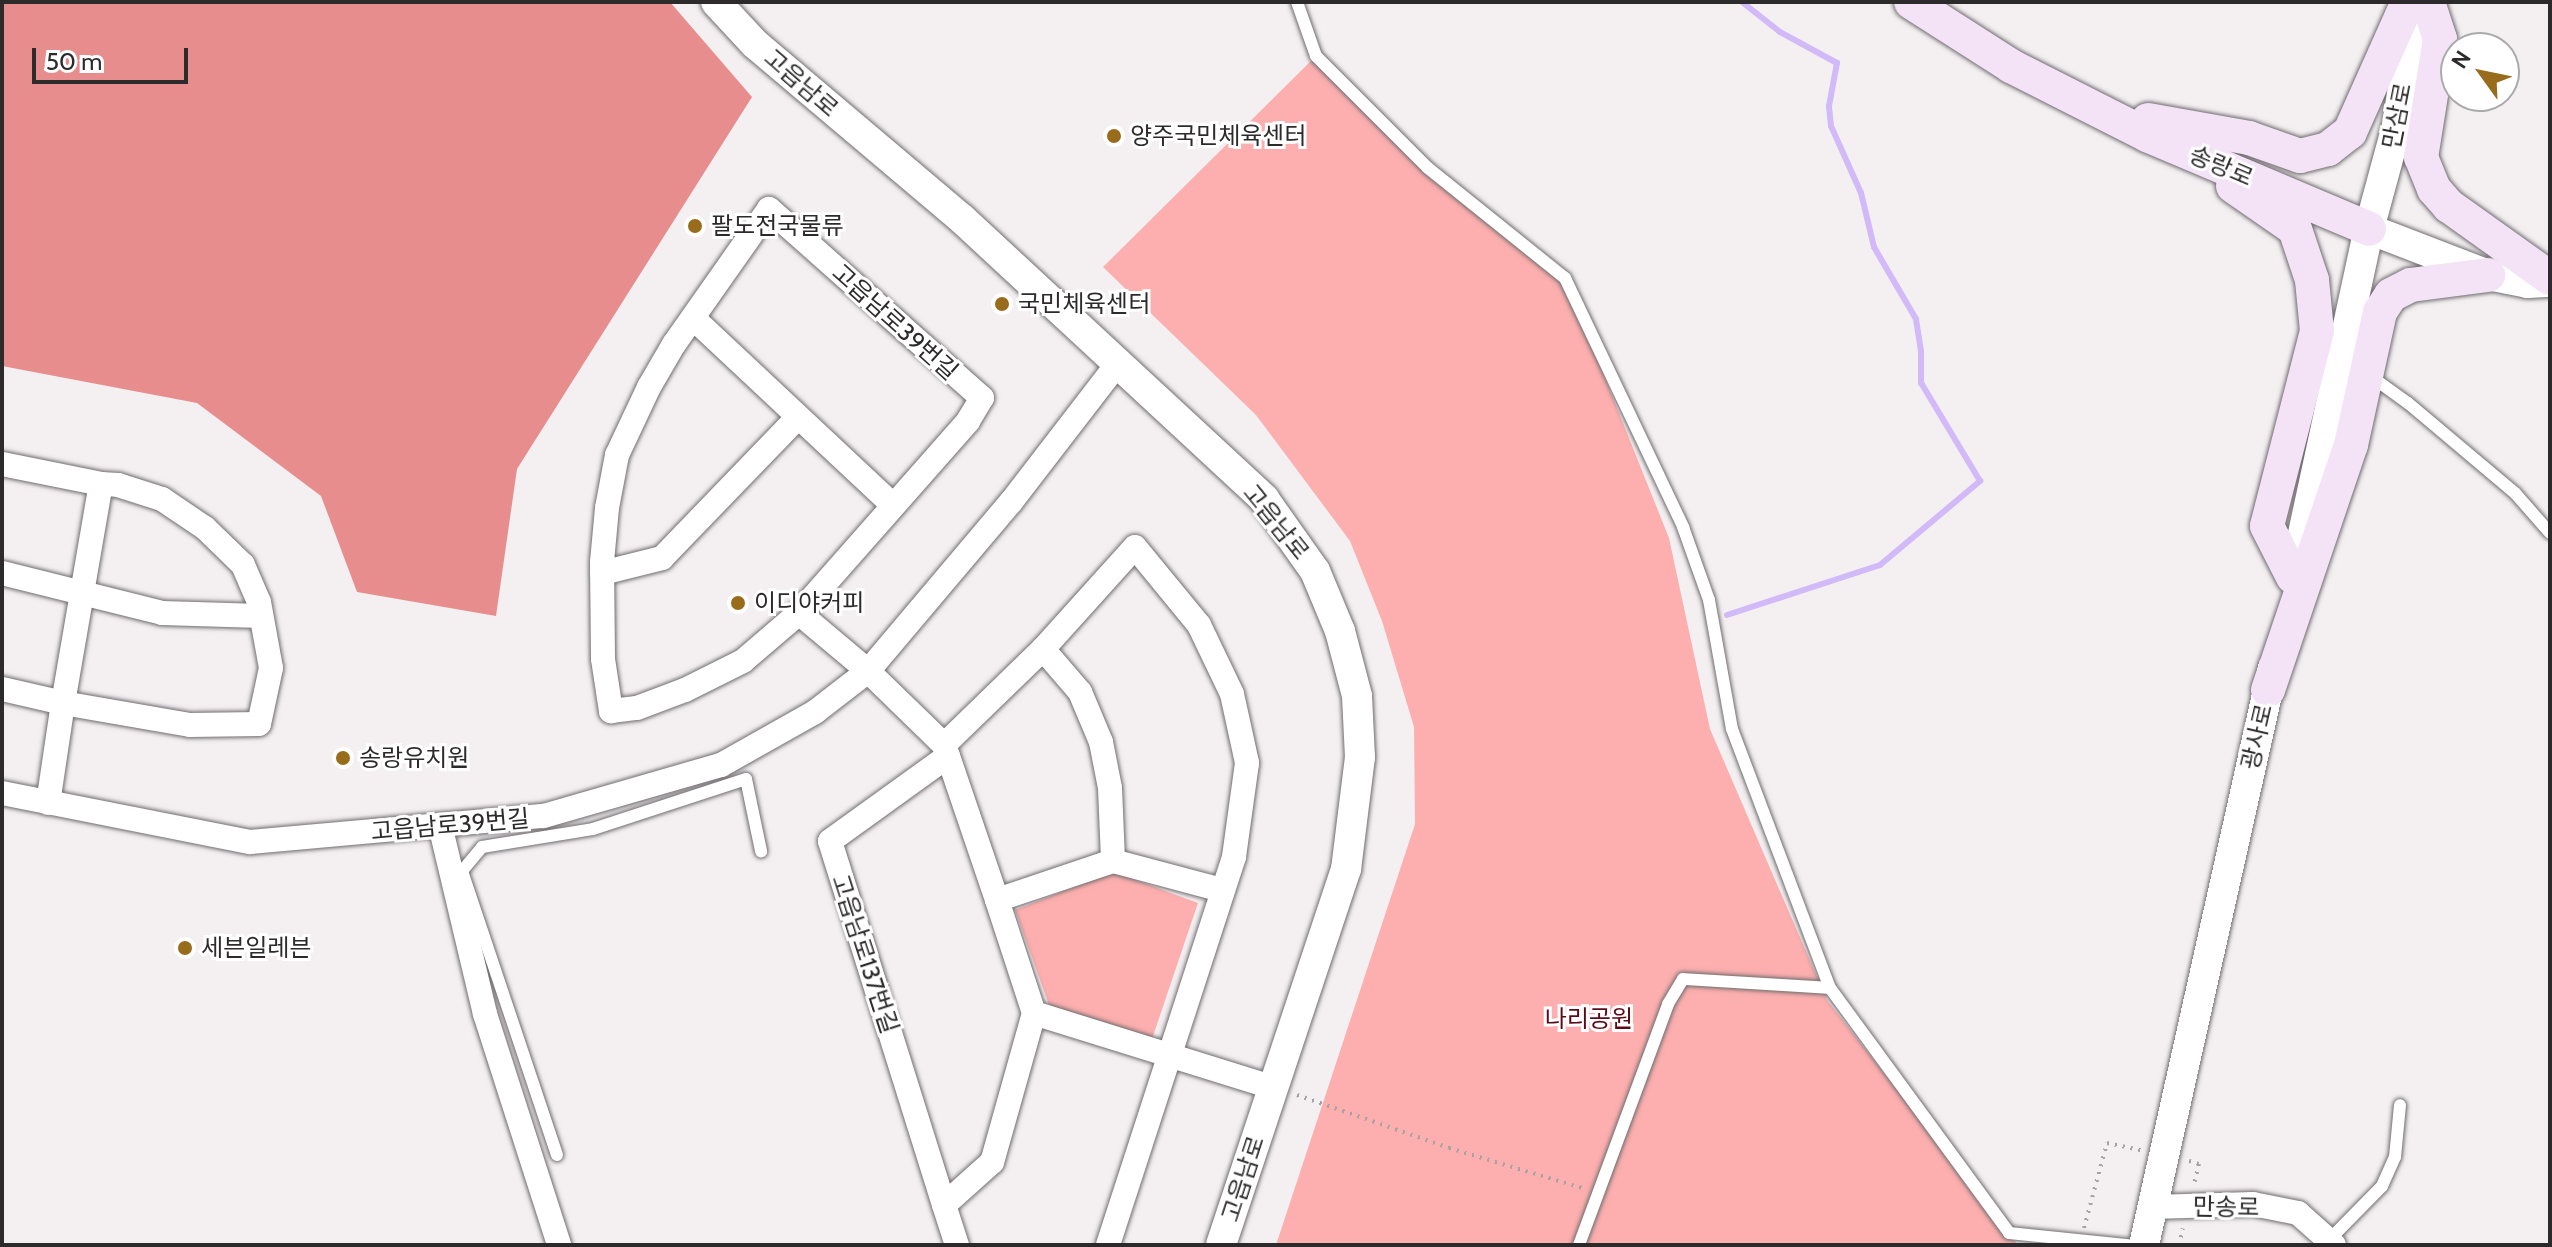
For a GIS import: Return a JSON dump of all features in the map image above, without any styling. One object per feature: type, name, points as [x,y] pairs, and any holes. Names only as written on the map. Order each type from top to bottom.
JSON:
[{"type":"main road","name":"송랑로","points":[[1911,2],[2011,66],[2103,112],[2177,148],[2369,229]]},
{"type":"main road","points":[[2103,112],[2249,138],[2300,156],[2328,149],[2350,132],[2408,2]]},
{"type":"main road","points":[[2428,2],[2440,39],[2421,157],[2434,189],[2449,206],[2550,280]]},
{"type":"main road","points":[[2177,148],[2295,229],[2312,280],[2317,331],[2267,526],[2293,577]]},
{"type":"main road","points":[[2268,690],[2351,445],[2380,312],[2391,295],[2411,285],[2488,275]]},
{"type":"street","name":"고읍남로","points":[[716,2],[755,44],[962,219],[1264,499],[1315,571],[1340,631],[1357,696],[1360,757],[1346,869],[1221,1245]]},
{"type":"street","name":"만삼로","points":[[2369,229],[2397,126],[2416,2]]},
{"type":"street","name":"고읍남로39번길","points":[[769,209],[982,398],[968,421],[799,613],[743,661],[685,690],[637,708],[611,711],[603,659],[602,573],[607,508],[617,455],[649,387],[693,318],[769,209]]},
{"type":"street","name":"송랑로","points":[[2369,229],[2488,275],[2528,283],[2550,280]]},
{"type":"street","name":"광사로","points":[[2144,1245],[2369,229]]},
{"type":"street","points":[[693,318],[893,505]]},
{"type":"street","name":"고읍남로39번길","points":[[2,793],[250,842],[544,816],[721,765],[815,712],[868,671],[1011,502],[1119,362]]},
{"type":"street","points":[[602,573],[662,558],[797,418]]},
{"type":"street","points":[[2,464],[118,485],[162,499],[205,528],[243,565],[261,616],[271,668],[259,724],[190,725],[2,689]]},
{"type":"street","points":[[48,803],[101,484]]},
{"type":"street","name":"고읍남로137번길","points":[[957,1245],[830,841],[946,751],[1135,547],[1199,625],[1232,694],[1247,763],[1234,857],[1108,1245]]},
{"type":"street","points":[[2,573],[162,613],[261,616]]},
{"type":"street","points":[[799,613],[868,671],[946,751],[1034,1013],[992,1162],[944,1205]]},
{"type":"street","points":[[1043,649],[1080,692],[1101,742],[1110,788],[1113,861]]},
{"type":"street","points":[[440,825],[485,1014],[559,1245]]},
{"type":"street","points":[[997,900],[1113,861],[1222,890]]},
{"type":"street","points":[[1034,1013],[1272,1087]]},
{"type":"street","name":"만송로","points":[[2152,1207],[2253,1204],[2298,1213],[2332,1242]]},
{"type":"lane","points":[[1297,2],[1316,56],[1428,168],[1565,278],[1683,527],[1709,600],[1732,729],[1830,988],[2009,1233],[2128,1245]]},
{"type":"lane","points":[[2366,373],[2408,403],[2515,493],[2550,533]]},
{"type":"lane","points":[[557,1155],[462,871],[482,847],[593,829],[746,779],[761,851]]},
{"type":"lane","points":[[1579,1245],[1668,1004],[1683,979],[1830,988]]},
{"type":"lane","points":[[2332,1242],[2382,1186],[2395,1157],[2400,1105]]},
{"type":"path","points":[[1272,1087],[1449,1148],[1599,1193]]},
{"type":"green space","name":"나리공원","points":[[1316,56],[1428,168],[1565,278],[1669,538],[1710,729],[1827,1000],[2018,1245],[1276,1245],[1415,824],[1414,727],[1382,621],[1350,541],[1256,415],[1103,267]]},
{"type":"green space","points":[[1114,872],[1198,903],[1151,1042],[1049,1005],[1015,910]]},
{"type":"shaded area","points":[[2,2],[670,2],[752,97],[517,469],[496,616],[357,592],[321,496],[197,403],[2,366]]},
{"type":"waterway","points":[[1727,615],[1880,565],[1980,481],[1921,383],[1921,351],[1916,319],[1874,247],[1861,193],[1831,126],[1829,106],[1837,63],[1780,32],[1742,2]]},
{"type":"place","name":"양주국민체육센터","points":[[1114,136]]},
{"type":"place","name":"팔도전국물류","points":[[695,226]]},
{"type":"place","name":"국민체육센터","points":[[1002,304]]},
{"type":"place","name":"이디야커피","points":[[738,603]]},
{"type":"place","name":"송랑유치원","points":[[343,758]]},
{"type":"place","name":"세븐일레븐","points":[[185,948]]}]
